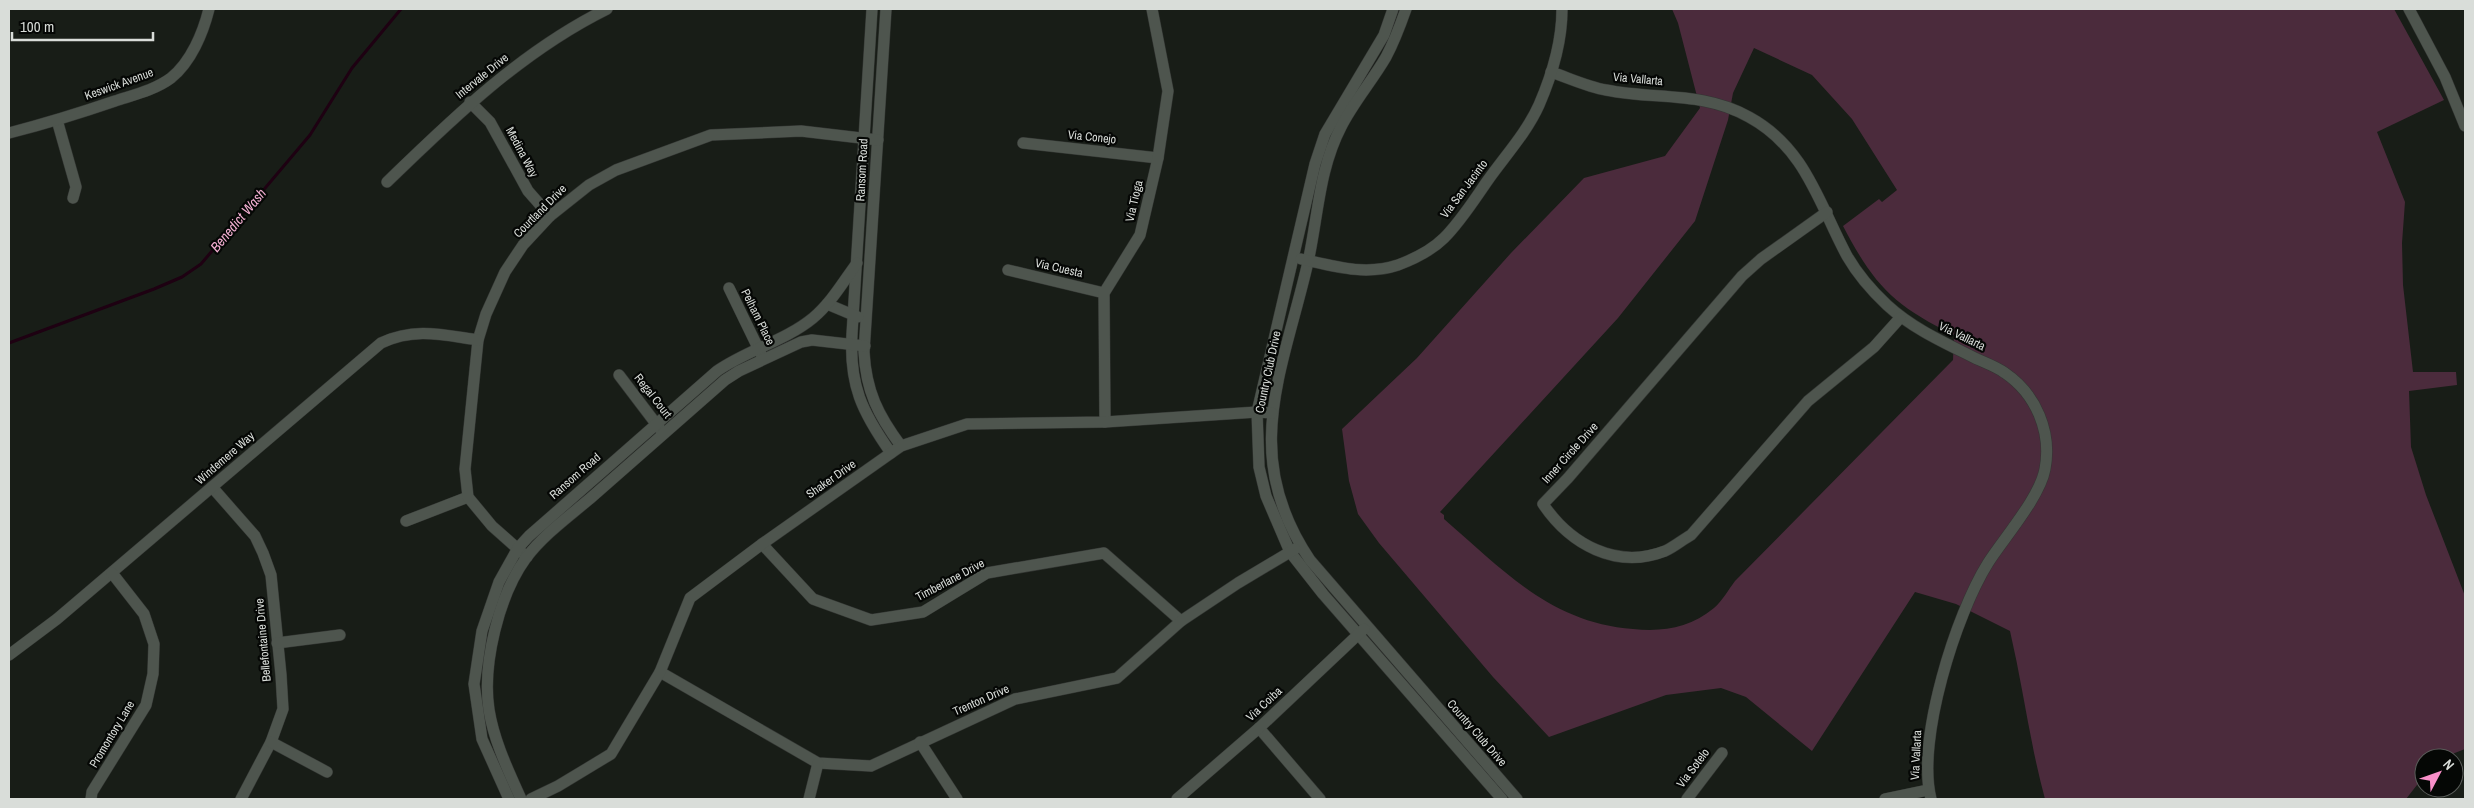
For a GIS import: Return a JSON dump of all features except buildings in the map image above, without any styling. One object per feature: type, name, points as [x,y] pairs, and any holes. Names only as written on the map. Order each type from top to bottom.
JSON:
[{"type":"street","name":"Keswick Avenue","points":[[9,133],[148,90],[171,78],[190,56],[204,27],[209,9]]},
{"type":"street","name":"Intervale Drive","points":[[387,182],[470,102],[503,75],[584,20],[607,9]]},
{"type":"street","name":"Ransom Road","points":[[872,9],[851,340],[852,374],[862,408],[891,453]]},
{"type":"street","name":"Ransom Road","points":[[886,9],[865,334],[865,370],[873,402],[901,446]]},
{"type":"street","name":"Via Tioga","points":[[1104,293],[1140,235],[1158,158],[1168,91],[1152,9]]},
{"type":"street","name":"Country Club Drive","points":[[1393,9],[1384,35],[1325,134],[1315,164],[1257,412],[1259,467],[1266,496],[1290,552],[1517,799]]},
{"type":"street","name":"Country Club Drive","points":[[1406,9],[1398,34],[1341,127],[1333,145],[1315,214],[1308,261],[1278,376],[1272,413],[1273,469],[1285,509],[1301,546],[1363,630],[1502,799]]},
{"type":"street","name":"Via San Jacinto","points":[[1294,258],[1349,270],[1374,270],[1398,265],[1420,256],[1443,239],[1523,132],[1538,106],[1551,72],[1558,42],[1562,9]]},
{"type":"street","points":[[2409,9],[2445,77],[2465,126]]},
{"type":"street","name":"Via Vallarta","points":[[1551,72],[1606,90],[1711,101],[1749,117],[1764,126],[1794,155],[1808,175],[1865,284],[1900,318],[1926,334],[2004,372],[2023,388],[2042,419],[2046,436],[2047,454],[2041,483],[1987,566],[1964,616],[1938,688],[1928,751],[1929,795]]},
{"type":"street","name":"Medina Way","points":[[470,102],[490,122],[528,191],[550,216]]},
{"type":"street","points":[[56,120],[76,187],[73,198]]},
{"type":"street","name":"Courtland Drive","points":[[468,497],[465,469],[466,452],[478,340],[486,314],[505,272],[523,245],[550,216],[588,185],[616,170],[711,135],[801,131],[878,140]]},
{"type":"street","name":"Via Conejo","points":[[1023,143],[1158,158]]},
{"type":"street","name":"Inner Circle Drive","points":[[1827,212],[1761,259],[1742,276],[1568,478],[1543,504],[1554,521],[1580,542],[1606,555],[1636,557],[1666,550],[1691,535],[1808,401],[1874,347],[1900,318]]},
{"type":"street","name":"Ransom Road","points":[[509,799],[482,739],[474,684],[482,632],[489,607],[499,582],[518,548],[550,516],[717,371],[732,360],[799,327],[827,304],[857,263]]},
{"type":"street","name":"Via Cuesta","points":[[1008,270],[1104,293]]},
{"type":"street","name":"Pelham Place","points":[[728,288],[764,359]]},
{"type":"street","points":[[1104,293],[1105,422]]},
{"type":"street","points":[[827,304],[866,321]]},
{"type":"street","name":"Windemere Way","points":[[9,655],[57,619],[112,573],[381,343],[396,336],[413,333],[478,340]]},
{"type":"street","points":[[521,799],[494,734],[489,709],[488,684],[494,636],[500,611],[509,589],[527,556],[724,380],[764,359],[806,341],[851,340],[865,346]]},
{"type":"street","name":"Regal Court","points":[[619,375],[664,434]]},
{"type":"street","name":"Shaker Drive","points":[[531,799],[558,786],[611,754],[660,672],[690,598],[762,544],[901,446],[967,424],[1105,422],[1257,412],[1272,413]]},
{"type":"street","name":"Bellefontaine Drive","points":[[212,487],[254,536],[271,575],[283,709],[271,742],[241,799]]},
{"type":"street","points":[[406,521],[468,497],[492,526],[527,556]]},
{"type":"street","name":"Timberlane Drive","points":[[762,544],[813,599],[871,620],[923,612],[987,573],[1104,553],[1181,621]]},
{"type":"street","name":"Trenton Drive","points":[[660,672],[818,763],[870,766],[1015,699],[1118,678],[1181,621],[1238,583],[1301,546]]},
{"type":"street","name":"Promontory Lane","points":[[91,799],[92,792],[146,705],[153,674],[154,644],[144,614],[112,573]]},
{"type":"street","name":"Via Coiba","points":[[1177,799],[1259,728],[1363,630]]},
{"type":"street","points":[[277,643],[340,636]]},
{"type":"street","points":[[1259,728],[1320,799]]},
{"type":"street","points":[[271,742],[327,772]]},
{"type":"street","points":[[920,742],[957,799]]},
{"type":"street","name":"Via Sotelo","points":[[1687,799],[1722,753]]},
{"type":"street","points":[[809,799],[818,763]]},
{"type":"street","points":[[1885,799],[1929,795]]},
{"type":"shaded area","points":[[1672,9],[2394,9],[2444,100],[2377,132],[2405,202],[2402,243],[2403,285],[2413,372],[2456,372],[2457,385],[2409,391],[2411,447],[2426,495],[2465,596],[2465,749],[2414,748],[2414,789],[2406,799],[2045,799],[2010,631],[1956,604],[1915,592],[1812,751],[1746,697],[1721,688],[1666,695],[1549,737],[1493,677],[1379,543],[1358,514],[1349,481],[1342,429],[1417,358],[1511,253],[1584,178],[1665,156],[1700,108],[1678,23]],"holes":[[[1754,48],[1812,75],[1852,119],[1897,190],[1882,202],[1879,199],[1843,226],[1865,264],[1887,291],[1915,314],[1954,335],[1953,360],[1735,581],[1717,605],[1705,615],[1676,627],[1655,630],[1633,629],[1604,625],[1577,616],[1553,605],[1530,591],[1487,557],[1444,519],[1444,515],[1440,512],[1618,318],[1695,221],[1728,120],[1733,93]]]},
{"type":"waterway","name":"Benedict Wash","points":[[9,343],[154,289],[182,277],[201,264],[310,135],[352,68],[401,9]]}]
